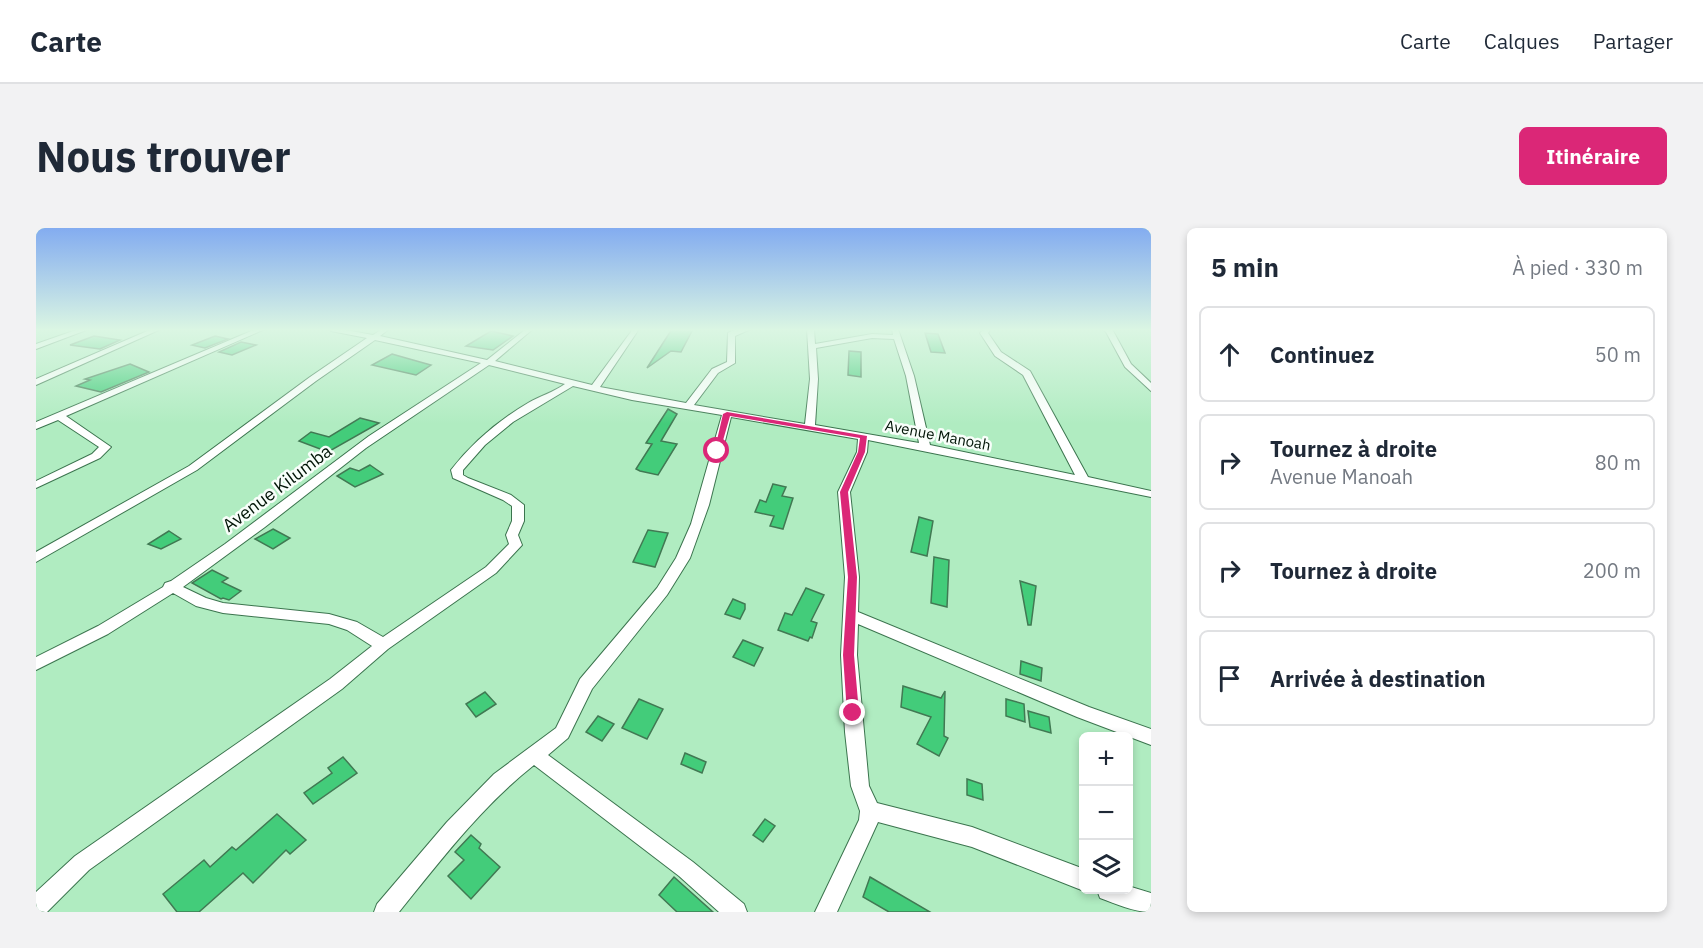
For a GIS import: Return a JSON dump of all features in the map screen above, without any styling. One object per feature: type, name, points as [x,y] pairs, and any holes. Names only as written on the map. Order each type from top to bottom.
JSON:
[{"type":"street","points":[[36,382],[83,361]]},
{"type":"street","points":[[36,426],[185,361]]},
{"type":"street","points":[[37,558],[194,468],[339,361]]},
{"type":"street","name":"Avenue Manoah","points":[[481,361],[593,389],[925,447],[1151,494]]},
{"type":"street","points":[[593,389],[615,361]]},
{"type":"street","points":[[688,407],[715,371],[731,361]]},
{"type":"street","points":[[810,426],[814,379],[812,361]]},
{"type":"street","points":[[905,361],[925,447]]},
{"type":"street","points":[[1009,361],[1027,373],[1083,479]]},
{"type":"street","points":[[1126,361],[1151,388]]},
{"type":"street","name":"Avenue Kilumba","points":[[36,664],[90,636],[170,586],[290,502],[373,438],[486,362]]},
{"type":"street","points":[[36,907],[82,863],[336,684],[383,645],[491,570],[512,551],[516,545],[512,535],[518,521],[518,505],[509,497],[464,481],[457,476],[457,470],[488,437],[530,406],[544,398],[558,394],[571,383]]},
{"type":"street","points":[[385,912],[454,829],[501,780],[562,733],[584,687],[670,582],[698,520],[727,414]]},
{"type":"street","points":[[36,485],[96,456],[105,447],[59,416]]},
{"type":"street","points":[[826,912],[869,821],[870,811],[860,786],[854,732],[849,655],[852,577],[844,492],[862,452],[864,436]]},
{"type":"street","points":[[170,586],[201,602],[223,609],[328,619],[352,626],[383,645]]},
{"type":"street","points":[[851,615],[1083,712],[1151,737]]},
{"type":"street","points":[[534,755],[686,869],[736,912]]},
{"type":"street","points":[[870,811],[972,837],[1079,878]]},
{"type":"street","points":[[1120,894],[1151,904]]},
{"type":"building","points":[[379,361],[417,361],[431,365],[416,375],[372,365]]},
{"type":"building","points":[[849,361],[861,361],[861,377],[848,375]]},
{"type":"building","points":[[130,364],[149,372],[101,392],[76,386],[90,380],[85,379]]},
{"type":"building","points":[[668,409],[677,414],[661,441],[677,444],[658,475],[640,471],[636,469],[652,444],[646,443]]},
{"type":"building","points":[[360,418],[379,423],[328,452],[299,441],[311,432],[329,437]]},
{"type":"building","points":[[370,465],[383,474],[355,487],[337,476],[350,468],[359,471]]},
{"type":"building","points":[[773,484],[786,487],[782,496],[793,498],[783,529],[770,526],[774,516],[755,512],[760,500],[766,502]]},
{"type":"building","points":[[919,517],[933,521],[927,556],[911,552]]},
{"type":"building","points":[[273,529],[290,538],[273,549],[255,539]]},
{"type":"building","points":[[648,530],[668,533],[655,567],[633,562]]},
{"type":"building","points":[[169,531],[181,539],[161,549],[148,544]]},
{"type":"building","points":[[934,557],[949,560],[947,607],[931,603]]},
{"type":"building","points":[[212,570],[228,578],[222,582],[241,591],[229,600],[221,599],[192,583]]},
{"type":"building","points":[[1020,581],[1036,586],[1031,625],[1028,625]]},
{"type":"building","points":[[806,588],[824,595],[811,621],[817,623],[812,638],[810,637],[808,641],[778,630],[785,613],[792,615]]},
{"type":"building","points":[[733,599],[745,604],[740,619],[725,614]]},
{"type":"building","points":[[743,640],[763,648],[754,666],[733,657]]},
{"type":"building","points":[[1021,661],[1042,668],[1041,681],[1020,674]]},
{"type":"building","points":[[903,686],[941,698],[945,691],[944,736],[948,738],[939,756],[917,744],[931,717],[901,707]]},
{"type":"building","points":[[485,692],[496,704],[476,717],[466,704]]},
{"type":"building","points":[[639,699],[663,709],[647,739],[622,728]]},
{"type":"building","points":[[1006,699],[1024,704],[1025,722],[1006,716]]},
{"type":"building","points":[[1028,711],[1049,717],[1051,733],[1030,727]]},
{"type":"building","points":[[598,716],[614,724],[602,741],[586,732]]},
{"type":"building","points":[[685,753],[706,762],[702,773],[681,764]]},
{"type":"building","points":[[343,757],[357,773],[313,804],[304,793],[332,773],[328,768]]},
{"type":"building","points":[[967,779],[982,784],[983,800],[967,795]]},
{"type":"building","points":[[277,814],[306,840],[290,854],[286,850],[253,883],[243,873],[199,912],[177,912],[163,894],[204,860],[210,867],[232,847],[236,850]]},
{"type":"building","points":[[765,819],[775,826],[763,842],[753,835]]},
{"type":"building","points":[[471,835],[481,844],[479,848],[500,867],[471,899],[448,876],[464,860],[455,852]]},
{"type":"building","points":[[674,877],[713,912],[677,912],[659,895]]},
{"type":"building","points":[[870,877],[930,912],[889,912],[863,897]]},
{"type":"route","points":[[717,451],[727,414],[864,436],[862,452],[844,492],[852,577],[849,655],[853,713]]}]
